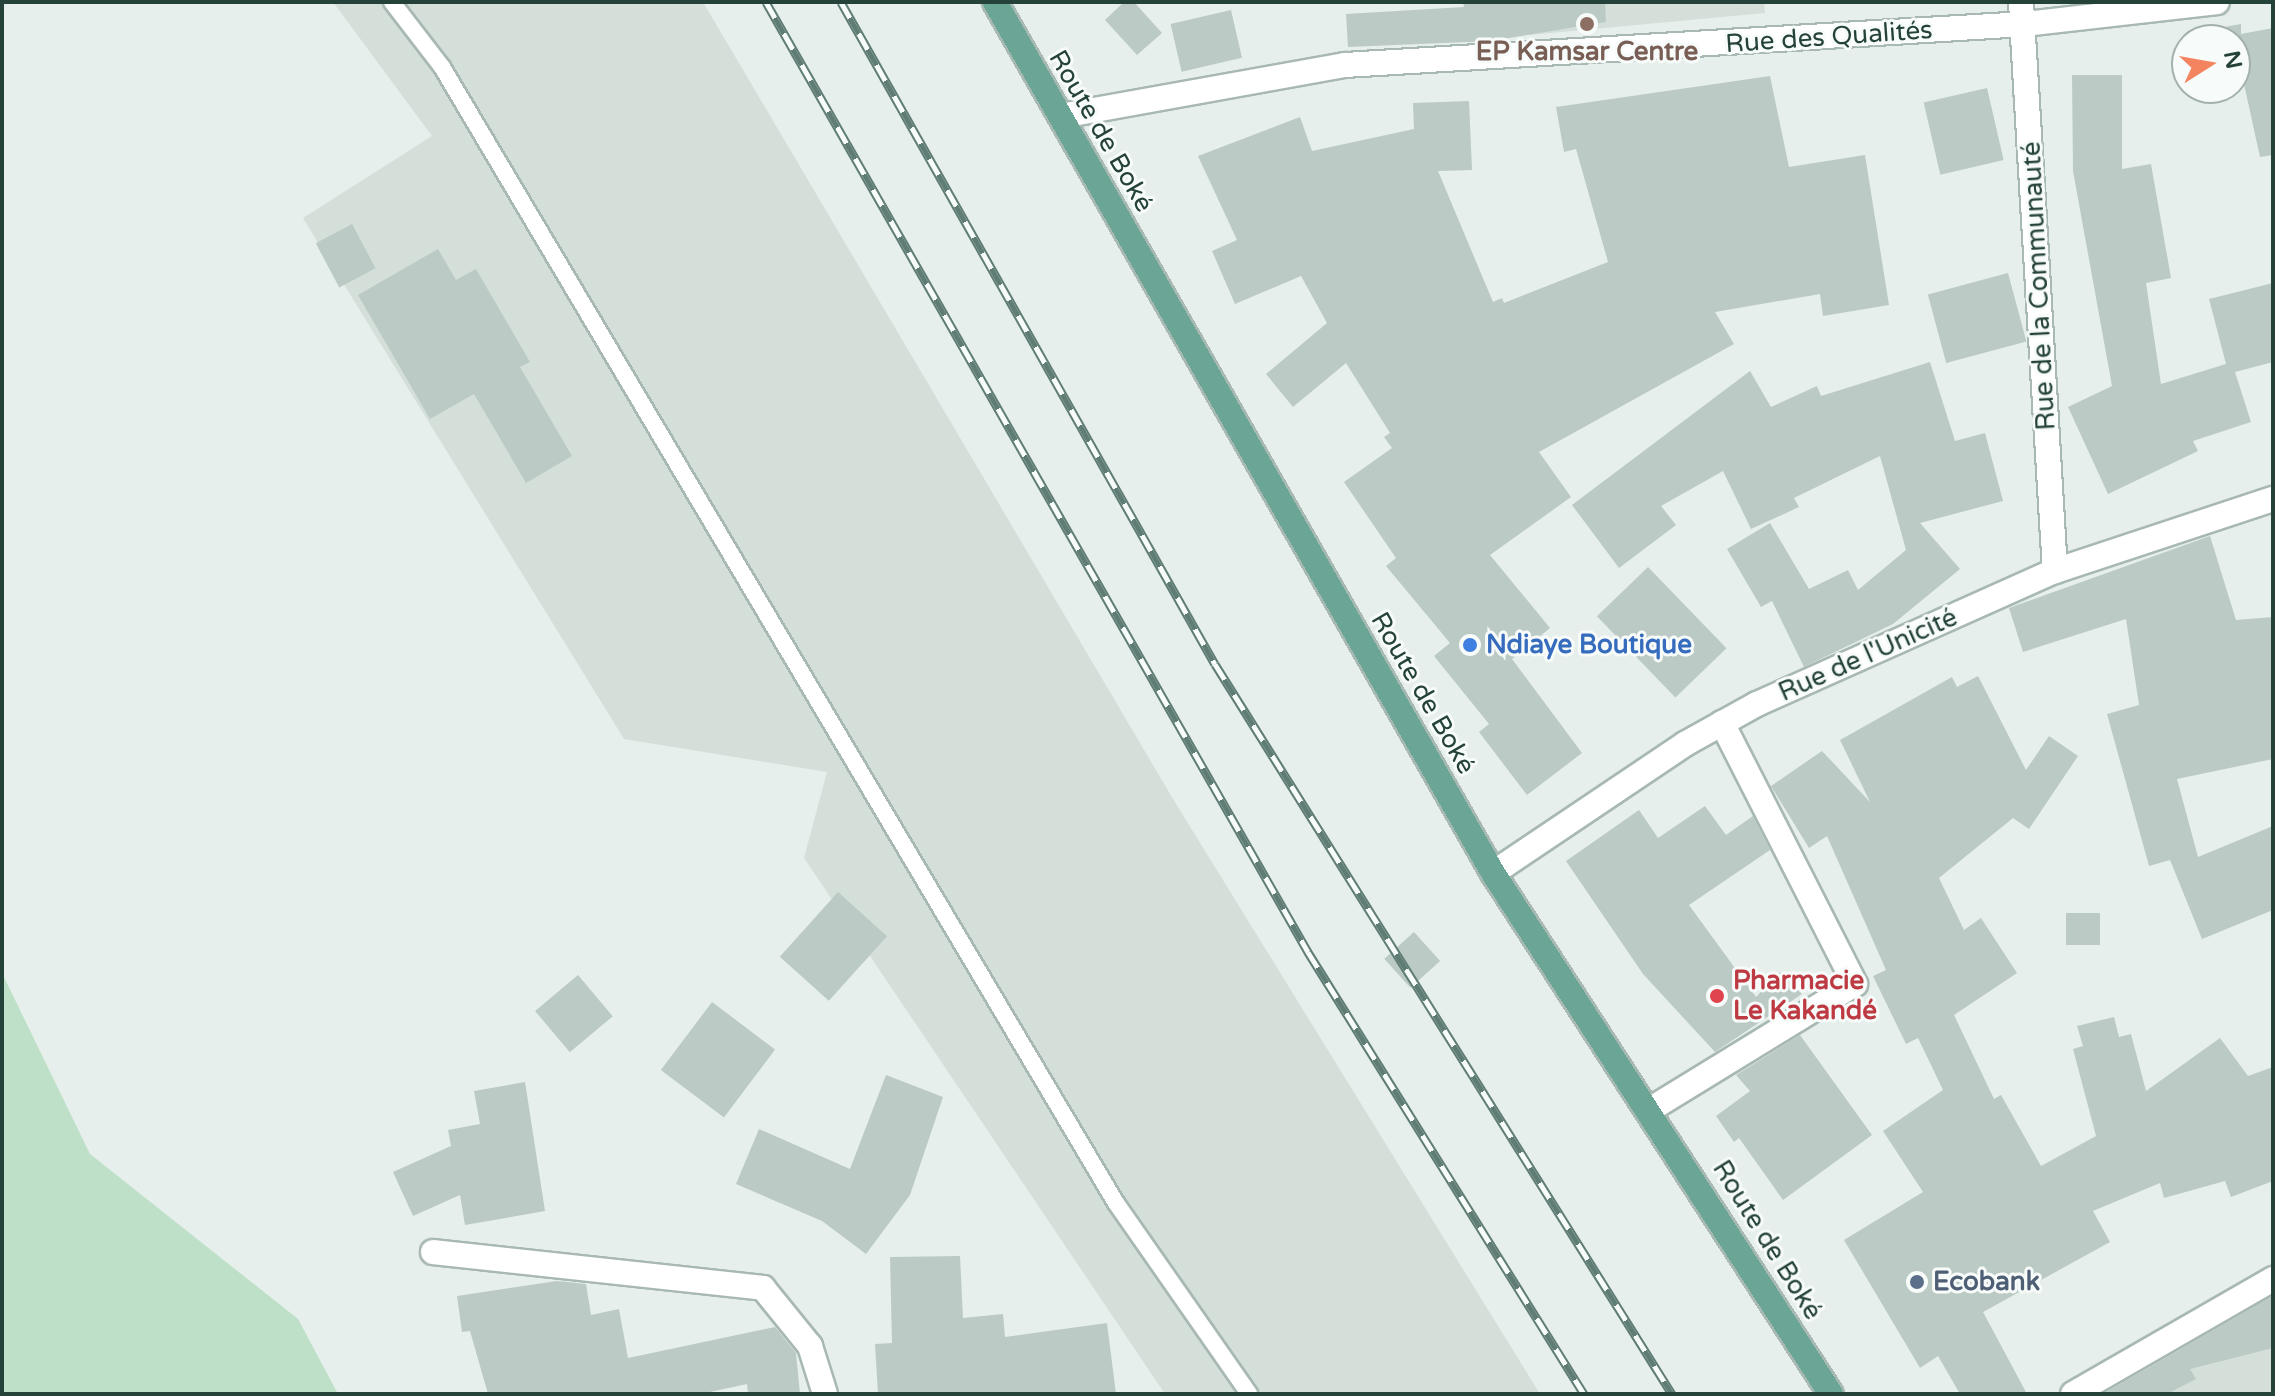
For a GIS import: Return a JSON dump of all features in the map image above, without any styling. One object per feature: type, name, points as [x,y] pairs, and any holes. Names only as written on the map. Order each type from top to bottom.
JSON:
[{"type":"main road","name":"Route de Boké","points":[[995,2],[1493,873],[1651,1109],[1831,1394]]},
{"type":"street","name":"Rue des Qualités","points":[[1061,116],[1345,65],[2023,13],[2217,2]]},
{"type":"street","name":"Rue de la Communauté","points":[[2023,13],[2055,571]]},
{"type":"street","name":"Rue de l'Unicité","points":[[1493,873],[1722,723],[2055,571],[2273,499]]},
{"type":"street","points":[[1651,1109],[1855,984],[1722,723]]},
{"type":"street","points":[[433,1252],[763,1288],[810,1346],[825,1394]]},
{"type":"street","points":[[2073,1394],[2273,1279]]},
{"type":"lane","points":[[392,2],[442,67],[1116,1203],[1249,1394]]},
{"type":"shaded area","points":[[333,2],[703,2],[1173,799],[1540,1394],[1165,1394],[804,858],[827,772],[624,739],[303,218],[432,136]]},
{"type":"shaded area","name":"EP Kamsar Centre","points":[[1525,2],[1764,2],[1765,13],[1529,35]]},
{"type":"shaded area","points":[[2273,1307],[2273,1394],[2108,1394]]},
{"type":"green space","points":[[2,973],[90,1154],[298,1319],[338,1394],[2,1394]]},
{"type":"building","points":[[1124,2],[1134,2],[1162,33],[1137,55],[1105,20]]},
{"type":"building","points":[[1463,2],[1605,2],[1606,22],[1491,41],[1348,47],[1346,14],[1464,7]]},
{"type":"building","points":[[1231,10],[1242,58],[1182,72],[1171,24]]},
{"type":"building","points":[[2273,28],[2273,155],[2260,157],[2248,104],[2251,104],[2251,32]]},
{"type":"building","points":[[2072,75],[2122,75],[2122,169],[2151,164],[2171,278],[2146,283],[2161,384],[2226,364],[2209,299],[2273,283],[2273,362],[2235,372],[2251,422],[2193,441],[2198,451],[2108,494],[2068,407],[2112,386],[2073,171]]},
{"type":"building","points":[[1770,76],[1789,167],[1865,155],[1889,305],[1823,316],[1820,294],[1715,312],[1734,344],[1539,452],[1571,497],[1490,555],[1550,628],[1512,659],[1582,753],[1527,795],[1479,732],[1489,724],[1434,656],[1450,643],[1386,566],[1396,558],[1344,482],[1392,448],[1384,437],[1390,433],[1346,363],[1293,407],[1266,374],[1327,323],[1301,276],[1235,304],[1212,251],[1237,240],[1198,156],[1300,117],[1312,151],[1414,129],[1413,103],[1469,101],[1472,170],[1438,171],[1493,302],[1502,298],[1504,303],[1608,262],[1576,149],[1564,152],[1556,107]]},
{"type":"building","points":[[1987,88],[2004,160],[1940,175],[1924,103]]},
{"type":"building","points":[[352,224],[375,268],[339,287],[316,243]]},
{"type":"building","points":[[438,249],[456,280],[476,269],[530,362],[520,367],[572,456],[526,483],[474,394],[430,419],[358,295]]},
{"type":"building","points":[[2008,273],[2026,342],[1946,363],[1928,294]]},
{"type":"building","points":[[1930,362],[1955,441],[1985,433],[2003,501],[1920,523],[1960,569],[1893,624],[1804,667],[1772,601],[1761,607],[1727,549],[1770,523],[1809,589],[1848,570],[1858,590],[1906,550],[1880,456],[1794,498],[1799,507],[1751,529],[1723,471],[1661,506],[1676,525],[1619,568],[1572,505],[1750,371],[1771,407],[1817,386],[1821,396]]},
{"type":"building","points":[[2210,536],[2236,620],[2273,617],[2273,759],[2177,779],[2198,857],[2273,826],[2273,910],[2202,939],[2170,860],[2149,866],[2107,714],[2139,705],[2126,619],[2023,652],[2009,608]]},
{"type":"building","points":[[1648,567],[1726,648],[1675,698],[1597,616]]},
{"type":"building","points":[[1978,676],[2026,770],[2049,736],[2078,756],[2029,829],[2013,818],[1939,878],[1964,930],[1981,918],[2017,973],[1954,1015],[1994,1099],[2001,1095],[2041,1166],[2096,1136],[2073,1049],[2083,1046],[2077,1026],[2114,1017],[2119,1037],[2131,1034],[2146,1091],[2220,1038],[2248,1076],[2273,1067],[2273,1181],[2231,1197],[2225,1181],[2164,1198],[2160,1183],[2093,1211],[2110,1242],[1983,1312],[2027,1394],[1960,1394],[1938,1356],[1920,1368],[1844,1240],[1923,1192],[1883,1131],[1943,1090],[1918,1038],[1906,1044],[1873,976],[1886,970],[1827,836],[1809,848],[1771,786],[1822,751],[1870,802],[1840,740],[1952,677],[1957,687]]},
{"type":"building","points":[[1705,806],[1726,835],[1753,816],[1770,850],[1689,905],[1756,997],[1780,972],[1802,994],[1715,1052],[1643,974],[1566,861],[1639,810],[1658,838]]},
{"type":"building","points":[[838,892],[887,936],[829,1001],[780,957]]},
{"type":"building","points":[[2066,913],[2100,913],[2100,945],[2066,945]]},
{"type":"building","points":[[1414,932],[1440,961],[1410,988],[1384,959]]},
{"type":"building","points":[[578,975],[613,1016],[570,1052],[535,1011]]},
{"type":"building","points":[[712,1002],[775,1050],[724,1117],[661,1070]]},
{"type":"building","points":[[1800,1035],[1872,1135],[1783,1200],[1739,1138],[1734,1142],[1716,1116],[1750,1091],[1736,1075]]},
{"type":"building","points":[[886,1075],[943,1097],[910,1195],[866,1254],[822,1221],[736,1184],[759,1129],[850,1169]]},
{"type":"building","points":[[525,1082],[545,1211],[465,1225],[460,1195],[413,1216],[393,1172],[451,1146],[448,1130],[480,1124],[474,1091]]},
{"type":"building","points":[[960,1256],[963,1318],[1003,1314],[1005,1337],[1107,1323],[1116,1394],[878,1394],[875,1344],[892,1343],[890,1257]]},
{"type":"building","points":[[557,1281],[586,1284],[591,1315],[619,1309],[628,1358],[775,1327],[796,1353],[800,1394],[748,1394],[747,1384],[701,1394],[488,1394],[470,1331],[462,1332],[457,1296]]},
{"type":"building","points":[[2273,1296],[2273,1348],[2190,1369],[2196,1379],[2167,1394],[2103,1394]]},
{"type":"railway","points":[[766,2],[1308,952],[1584,1394]]},
{"type":"railway","points":[[841,2],[1215,664],[1672,1394]]},
{"type":"place","name":"EP Kamsar Centre","points":[[1587,24]]},
{"type":"place","name":"Ndiaye Boutique","points":[[1470,645]]},
{"type":"place","name":"Pharmacie Le Kakandé","points":[[1717,996]]},
{"type":"place","name":"Ecobank","points":[[1917,1282]]}]
